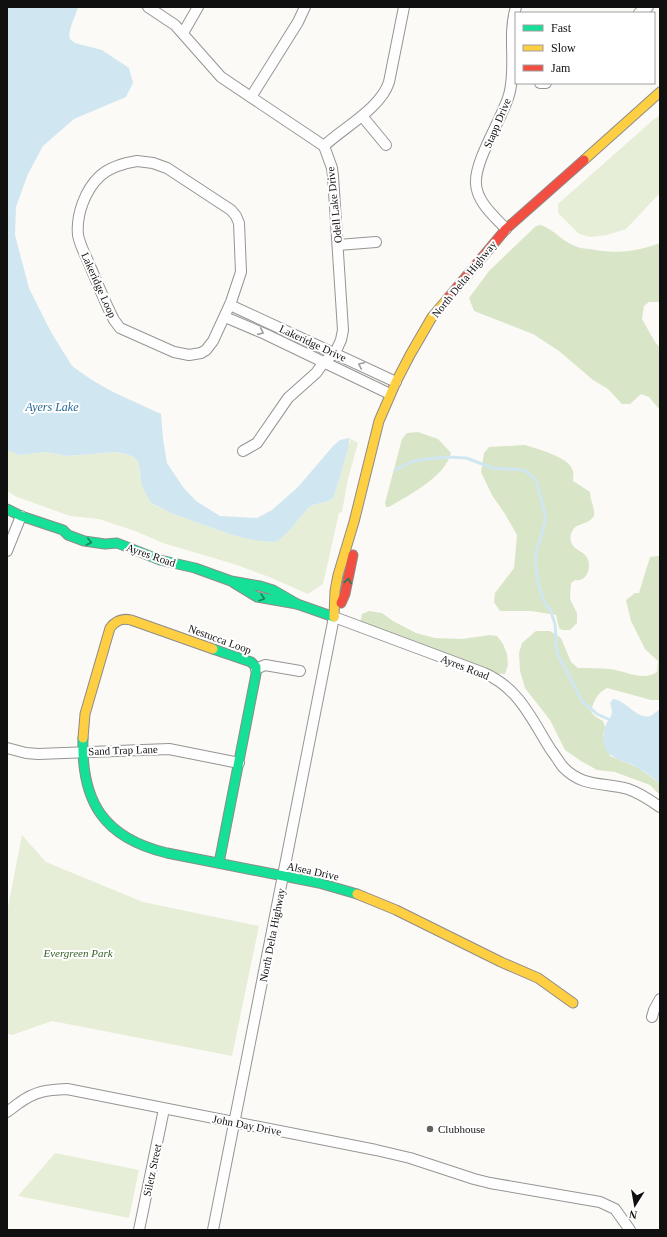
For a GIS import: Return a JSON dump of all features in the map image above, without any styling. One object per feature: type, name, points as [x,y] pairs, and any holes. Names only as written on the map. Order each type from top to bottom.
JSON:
[{"type":"street","points":[[148,7],[172,23],[183,33],[216,73],[324,146],[362,116],[381,98],[387,87],[404,7]]},
{"type":"street","points":[[183,33],[198,7]]},
{"type":"street","points":[[251,97],[298,22],[305,7]]},
{"type":"street","name":"Stapp Drive","points":[[506,229],[481,200],[477,189],[476,179],[480,163],[506,104],[514,80],[512,27],[516,7]]},
{"type":"street","name":"North Delta Highway","points":[[213,1230],[334,617],[338,575],[354,522],[374,438],[390,394],[432,317],[506,229],[660,92]]},
{"type":"street","points":[[362,116],[386,145]]},
{"type":"street","name":"Odell Lake Drive","points":[[243,451],[257,443],[288,398],[316,373],[324,362],[335,353],[341,340],[343,330],[333,176],[324,146]]},
{"type":"street","name":"Lakeridge Loop","points":[[141,161],[153,163],[167,168],[234,213],[238,223],[242,272],[225,317],[210,346],[201,353],[189,355],[174,352],[124,331],[116,324],[111,316],[78,235],[79,216],[82,205],[87,194],[100,176],[127,162],[141,161]]},
{"type":"street","points":[[338,245],[376,242]]},
{"type":"street","name":"Lakeridge Drive","points":[[230,305],[396,382]]},
{"type":"street","name":"Lakeridge Drive","points":[[225,317],[265,334],[390,394]]},
{"type":"street","name":"Ayres Road","points":[[7,509],[21,516],[63,530],[68,535],[84,541],[117,544],[160,560],[195,568],[231,581],[248,593],[257,597],[297,604],[484,673],[499,681],[519,698],[563,767],[588,783],[627,789],[640,793],[660,807]]},
{"type":"street","points":[[7,551],[21,516]]},
{"type":"street","name":"Ayres Road","points":[[63,530],[82,530]]},
{"type":"street","name":"Ayres Road","points":[[98,533],[111,538],[117,544]]},
{"type":"street","name":"Nestucca Loop","points":[[84,752],[83,727],[85,714],[110,628],[113,623],[118,620],[131,620],[251,662],[256,669],[256,674],[219,864]]},
{"type":"street","points":[[256,669],[265,665],[300,671]]},
{"type":"street","name":"Sand Trap Lane","points":[[7,748],[32,753],[169,749],[239,763]]},
{"type":"street","name":"Alsea Drive","points":[[84,752],[86,777],[92,798],[101,816],[114,830],[130,841],[152,850],[326,884],[352,892],[378,902],[430,926],[505,964],[525,970],[545,982],[573,1003]]},
{"type":"street","points":[[652,1018],[654,1010],[660,999]]},
{"type":"street","name":"John Day Drive","points":[[7,1112],[30,1096],[49,1090],[66,1089],[376,1150],[410,1158],[490,1183],[600,1202],[615,1209],[630,1230]]},
{"type":"street","name":"Siletz Street","points":[[139,1230],[164,1109]]},
{"type":"green space","points":[[660,115],[660,193],[626,229],[607,235],[590,237],[579,234],[558,213],[558,204]]},
{"type":"green space","points":[[541,225],[570,244],[584,249],[617,252],[634,250],[660,243],[660,302],[649,302],[644,306],[642,319],[660,348],[660,410],[649,397],[641,394],[630,404],[622,404],[608,389],[593,380],[559,351],[533,334],[474,311],[469,298],[489,271],[536,226]]},
{"type":"green space","points":[[418,432],[438,439],[451,453],[442,470],[434,477],[416,491],[389,507],[386,507],[385,503],[402,439],[407,433]]},
{"type":"green space","points":[[349,438],[358,443],[348,479],[342,512],[339,513],[323,584],[308,594],[237,565],[163,543],[135,531],[99,519],[70,516],[17,497],[7,491],[7,450],[19,455],[45,452],[67,456],[116,452],[134,457],[138,461],[140,476],[152,504],[171,513],[232,535],[271,542],[290,530],[308,508],[313,505],[329,501],[334,497],[350,441]]},
{"type":"green space","points":[[525,445],[545,451],[566,462],[571,466],[573,471],[573,481],[590,492],[594,516],[588,522],[574,528],[571,533],[571,541],[573,546],[586,556],[589,568],[583,579],[575,580],[571,583],[570,599],[577,613],[577,623],[570,630],[562,630],[559,628],[556,615],[531,611],[500,611],[494,602],[495,593],[514,568],[517,535],[492,495],[481,472],[484,453],[489,447]]},
{"type":"green space","points":[[660,556],[660,700],[651,700],[607,688],[596,698],[591,712],[603,721],[605,727],[603,735],[610,756],[639,768],[660,784],[660,795],[650,785],[615,772],[597,770],[565,750],[550,720],[525,688],[520,671],[519,653],[522,643],[536,631],[550,631],[561,638],[571,662],[578,668],[609,669],[640,676],[652,675],[657,672],[658,661],[645,649],[631,621],[626,600],[635,593],[639,593],[650,557]]},
{"type":"green space","points":[[369,611],[382,613],[393,621],[416,633],[435,638],[462,639],[490,635],[497,636],[503,644],[507,654],[508,665],[505,674],[490,673],[360,624],[362,614]]},
{"type":"green space","name":"Evergreen Park","points":[[22,835],[46,862],[143,902],[259,926],[232,1056],[52,1021],[12,1035],[7,1034],[7,912]]},
{"type":"green space","points":[[55,1153],[139,1170],[129,1218],[18,1196]]},
{"type":"water","name":"Ayers Lake","points":[[7,7],[78,7],[69,36],[70,39],[75,43],[102,50],[129,68],[133,83],[126,97],[74,119],[43,146],[28,174],[16,207],[15,235],[29,288],[51,332],[72,366],[113,392],[161,414],[167,463],[183,487],[196,501],[220,516],[257,518],[272,510],[298,487],[333,446],[340,440],[349,438],[349,445],[334,497],[329,501],[313,505],[308,508],[290,530],[278,541],[271,542],[254,540],[232,535],[171,513],[151,503],[142,486],[138,461],[134,457],[126,454],[116,452],[67,456],[45,452],[19,455],[7,450]]},
{"type":"water","points":[[613,699],[622,702],[636,712],[645,716],[650,716],[660,709],[660,784],[640,769],[613,757],[605,748],[603,741],[604,731],[612,712],[610,703]]},
{"type":"waterway","points":[[395,470],[411,462],[426,459],[448,457],[466,458],[493,468],[524,470],[536,480],[545,514],[545,523],[536,552],[535,562],[539,587],[545,604],[550,609],[555,624],[557,653],[582,701],[597,714],[610,720]]},
{"type":"traffic: fast","points":[[7,509],[21,516],[63,530],[68,535],[84,541],[105,544],[117,543],[160,560],[195,568],[231,581],[273,590],[297,604]]},
{"type":"traffic: fast","points":[[234,583],[257,597],[297,604],[334,617]]},
{"type":"traffic: fast","points":[[213,649],[251,662],[256,667],[256,674],[219,863]]},
{"type":"traffic: fast","points":[[83,738],[83,761],[86,781],[92,799],[101,814],[112,827],[127,838],[167,853],[319,883],[357,894]]},
{"type":"traffic: slow","points":[[584,160],[660,92]]},
{"type":"traffic: slow","points":[[334,617],[335,591],[338,575],[354,522],[379,421],[410,355],[432,317],[449,297]]},
{"type":"traffic: slow","points":[[83,738],[85,714],[110,628],[117,621],[125,619],[131,620],[213,649]]},
{"type":"traffic: slow","points":[[357,894],[396,910],[501,962],[538,978],[573,1003]]},
{"type":"traffic: jam","points":[[449,297],[506,229],[584,160]]},
{"type":"traffic: jam","points":[[341,603],[345,594],[353,555]]},
{"type":"place","name":"Clubhouse","points":[[430,1129]]}]
